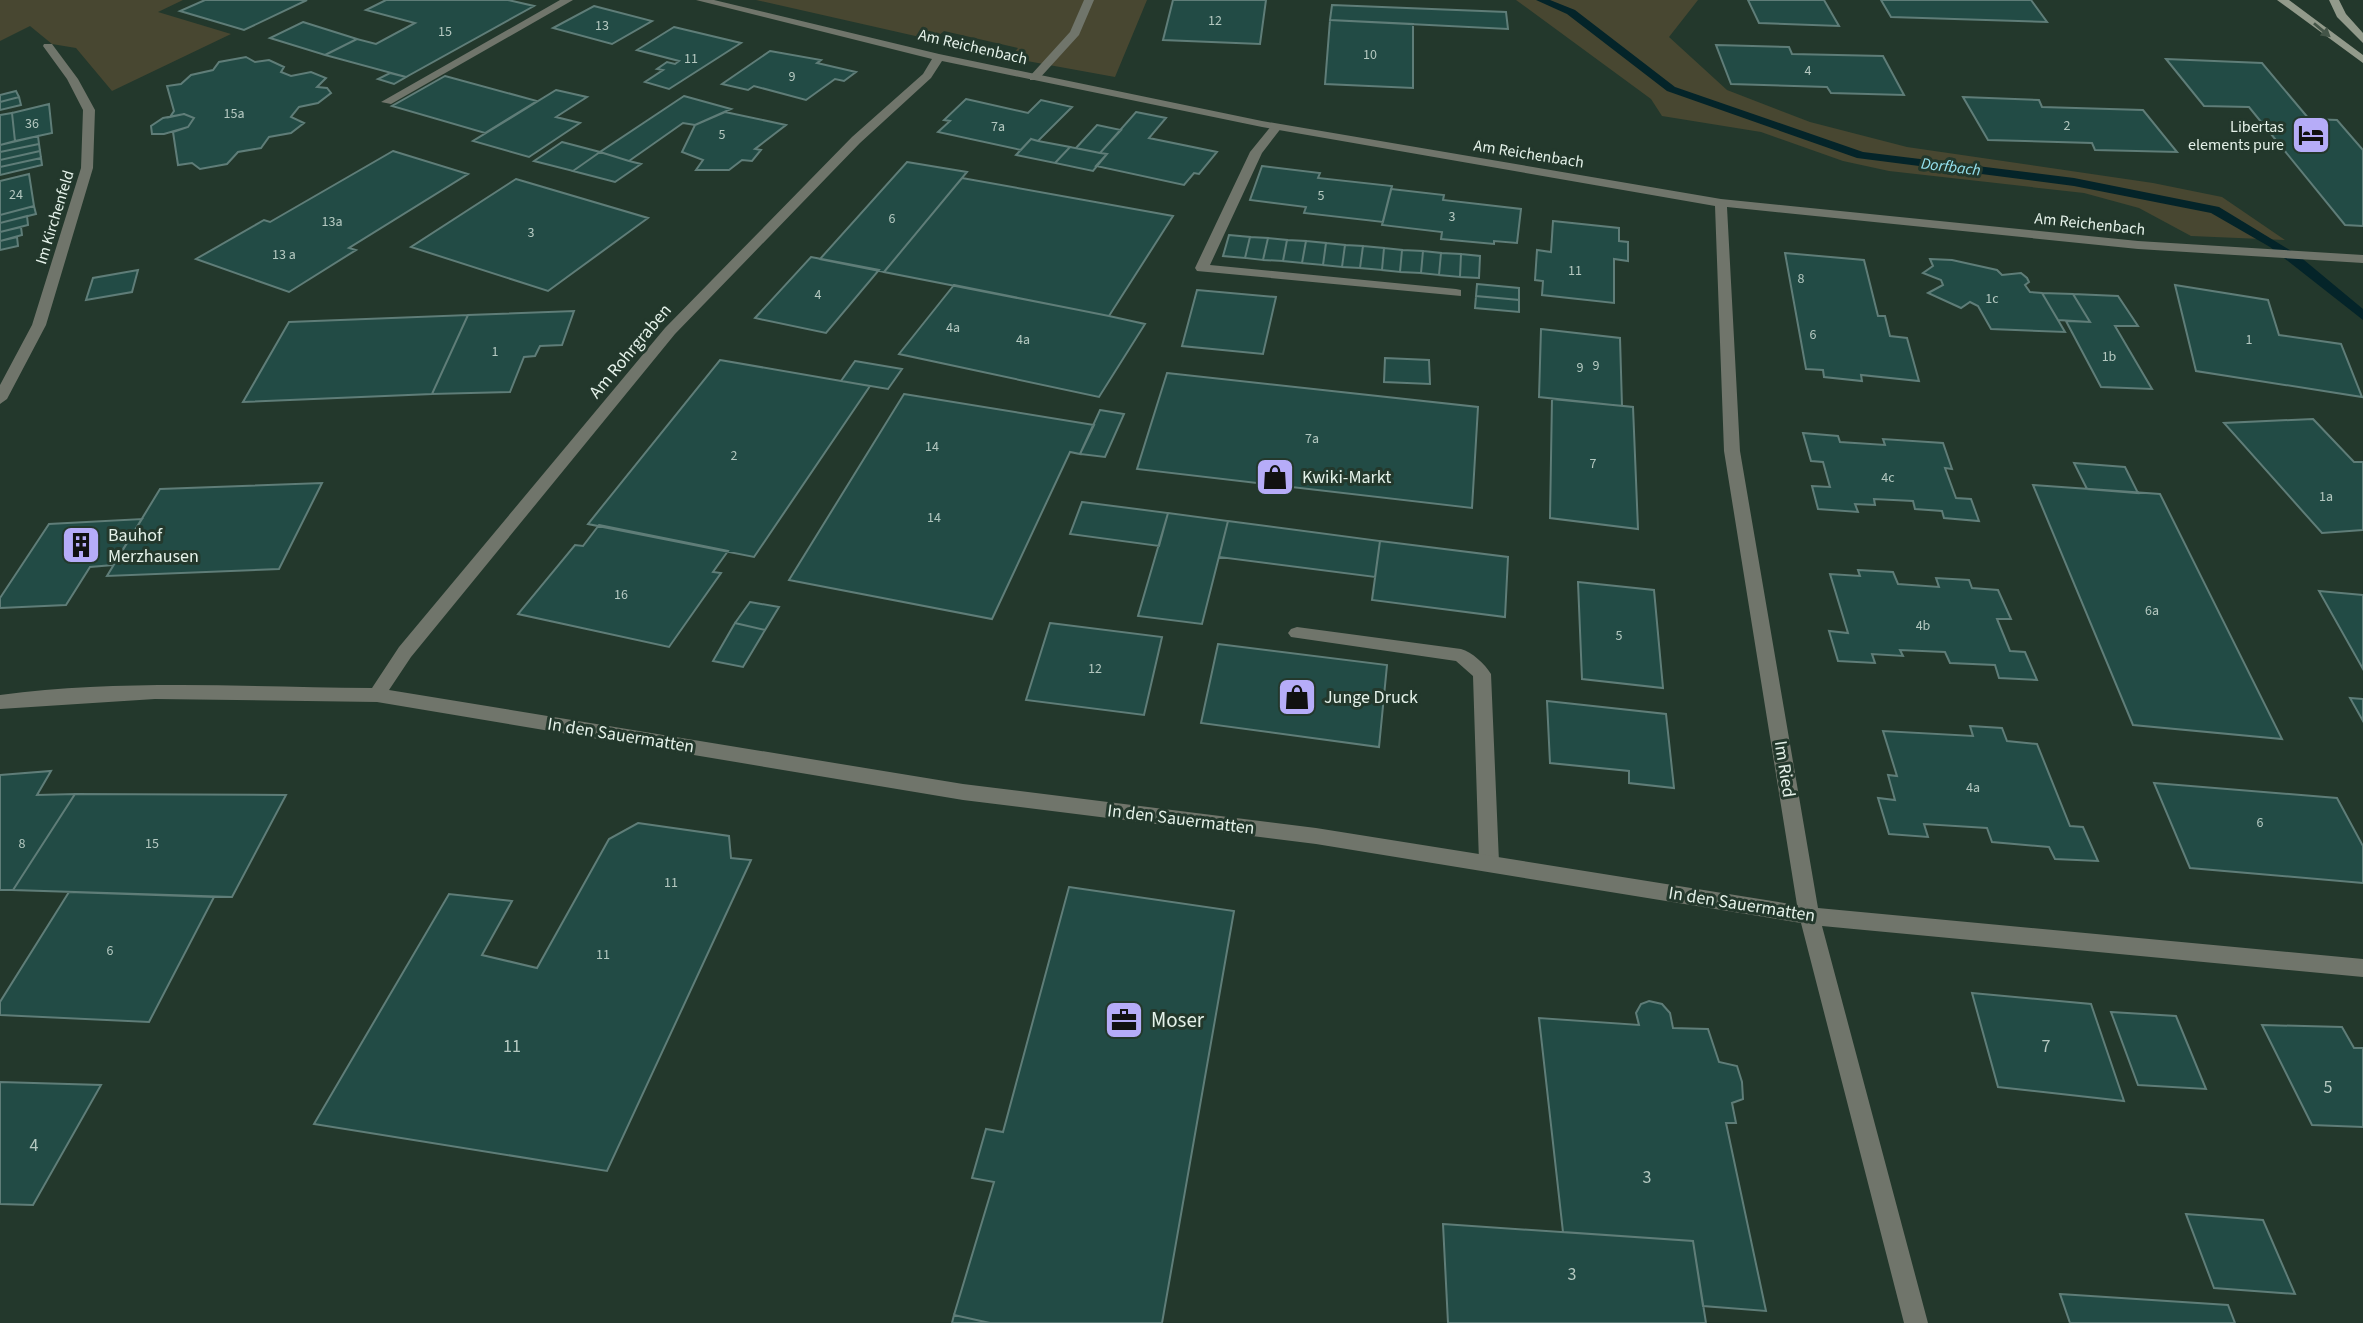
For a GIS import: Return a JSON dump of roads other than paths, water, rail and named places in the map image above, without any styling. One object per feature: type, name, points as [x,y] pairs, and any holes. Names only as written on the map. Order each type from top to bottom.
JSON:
[{"type":"main road","points":[[2282,0],[2363,60]]},
{"type":"main road","points":[[2334,0],[2341,15],[2363,40]]},
{"type":"street","points":[[387,102],[568,0]]},
{"type":"street","name":"Am Reichenbach","points":[[701,0],[939,58],[1276,127],[1721,203],[2124,244],[2363,259]]},
{"type":"street","points":[[1034,78],[1075,33],[1089,0]]},
{"type":"street","name":"Im Kirchenfeld","points":[[0,399],[39,325],[88,169],[89,110],[72,79],[48,46]]},
{"type":"street","name":"Am Rohrgraben","points":[[377,695],[405,652],[670,331],[856,140],[927,76],[939,58]]},
{"type":"street","points":[[1276,127],[1256,152],[1202,268],[1456,293]]},
{"type":"street","name":"Im Ried","points":[[1721,203],[1732,451],[1809,916],[1916,1323]]},
{"type":"street","points":[[1297,633],[1461,655],[1482,674],[1489,862]]},
{"type":"street","name":"In den Sauermatten","points":[[0,702],[155,692],[377,695],[963,792],[1317,836],[1809,916],[2363,968]]},
{"type":"waterway","name":"Dorfbach","points":[[1541,0],[1571,12],[1671,89],[1861,155],[2074,182],[2215,210],[2255,232],[2293,258],[2363,316]]},
{"type":"place","name":"Libertas elements pure","points":[[2311,135]]},
{"type":"place","name":"Kwiki-Markt","points":[[1275,477]]},
{"type":"place","name":"Bauhof Merzhausen","points":[[81,545]]},
{"type":"place","name":"Junge Druck","points":[[1297,697]]},
{"type":"place","name":"Moser","points":[[1124,1020]]}]
